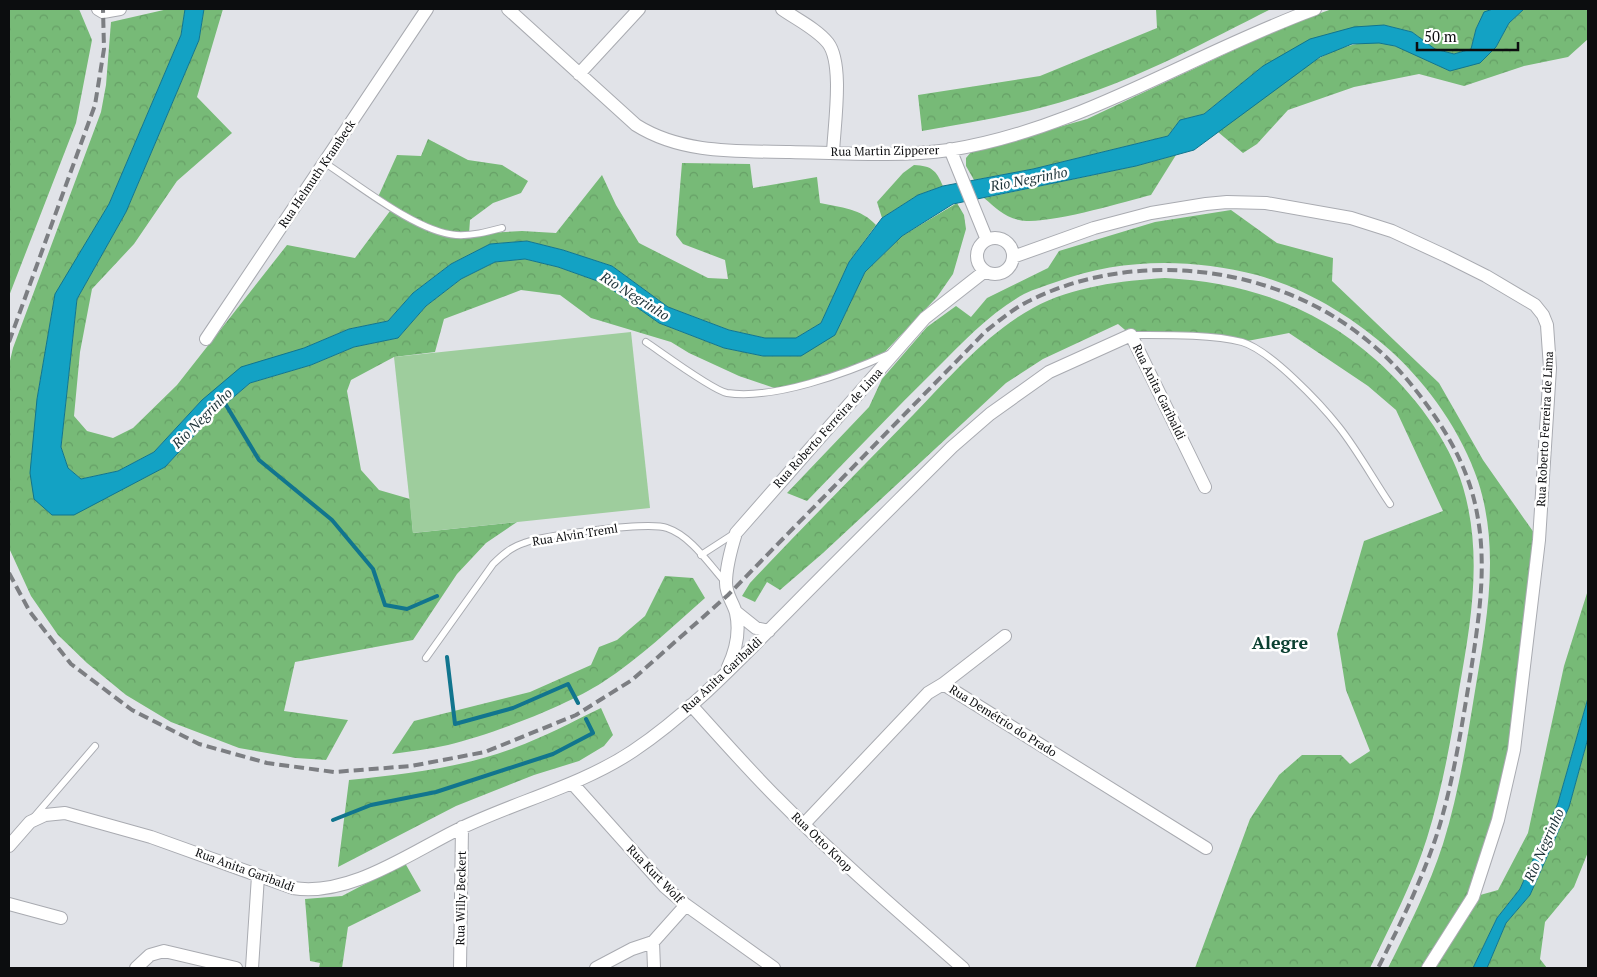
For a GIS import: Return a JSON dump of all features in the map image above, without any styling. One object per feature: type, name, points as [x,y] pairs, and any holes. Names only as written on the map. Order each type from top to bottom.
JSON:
[{"type":"street","points":[[98,9],[103,12],[120,9]]},
{"type":"street","name":"Rua Helmuth Krambeck","points":[[206,339],[427,9]]},
{"type":"street","name":"Rua Martin Zipperer","points":[[508,9],[636,125],[665,140],[726,151],[833,153],[950,149],[1068,117],[1111,100],[1281,22],[1315,9]]},
{"type":"street","points":[[579,74],[639,9]]},
{"type":"street","points":[[782,9],[819,34],[832,50],[836,72],[833,153]]},
{"type":"street","points":[[950,149],[988,240]]},
{"type":"street","name":"Rua Roberto Ferreira de Lima","points":[[1013,257],[1062,238],[1151,213],[1227,202],[1266,203],[1351,218],[1392,231],[1486,276],[1534,305],[1543,315],[1550,341],[1550,368],[1539,540],[1514,750],[1498,820],[1473,897],[1428,968]]},
{"type":"street","points":[[1002,239],[1008,244],[1013,257],[1006,270],[992,274],[984,271],[979,265],[978,251],[988,240],[1002,239]]},
{"type":"street","name":"Rua Roberto Ferreira de Lima","points":[[725,674],[734,654],[737,634],[736,612],[728,595],[726,583],[729,554],[736,533],[925,318],[984,271]]},
{"type":"street","name":"Rua Anita Garibaldi","points":[[30,822],[54,812],[78,815],[184,848],[258,876],[303,890],[333,888],[356,881],[462,827],[520,802],[572,783],[612,764],[634,750],[691,705],[725,674],[952,447],[990,414],[1049,372],[1131,335],[1205,486]]},
{"type":"street","points":[[736,612],[756,628],[769,631]]},
{"type":"street","points":[[943,684],[1005,636]]},
{"type":"street","name":"Rua Demétrio do Prado","points":[[804,824],[928,693],[943,684],[1206,848]]},
{"type":"street","name":"Rua Otto Knop","points":[[691,705],[755,776],[804,824],[884,899],[963,968]]},
{"type":"street","name":"Rua Kurt Wolf","points":[[572,783],[653,875],[686,905],[774,968]]},
{"type":"street","points":[[9,846],[30,822]]},
{"type":"street","name":"Rua Willy Beckert","points":[[460,968],[462,827]]},
{"type":"street","points":[[252,968],[258,876]]},
{"type":"street","points":[[9,904],[61,918]]},
{"type":"street","points":[[596,968],[632,949],[653,942],[686,905]]},
{"type":"street","points":[[653,942],[654,968]]},
{"type":"street","points":[[136,968],[150,955],[164,950],[236,968]]},
{"type":"lane","points":[[325,163],[409,217],[436,231],[458,235],[502,228]]},
{"type":"lane","points":[[1131,335],[1187,336],[1242,342],[1261,351],[1289,374],[1339,427],[1390,504]]},
{"type":"lane","points":[[646,342],[726,393],[763,392],[836,377],[897,350]]},
{"type":"lane","name":"Rua Alvin Treml","points":[[426,658],[492,564],[524,542],[647,525],[666,527],[682,535],[726,583]]},
{"type":"lane","points":[[701,555],[736,533]]},
{"type":"lane","points":[[30,822],[95,746]]},
{"type":"green space","points":[[9,9],[79,9],[92,40],[76,123],[9,296]]},
{"type":"green space","points":[[168,9],[185,9],[181,35],[109,204],[55,295],[37,399],[74,514],[165,467],[215,413],[250,383],[311,365],[354,347],[398,338],[426,306],[461,279],[495,262],[525,259],[558,267],[603,283],[659,323],[724,348],[763,356],[835,335],[865,272],[902,236],[957,203],[964,215],[966,229],[953,274],[937,297],[879,358],[780,390],[739,376],[689,353],[671,342],[591,318],[560,295],[521,290],[444,319],[435,352],[394,357],[351,380],[347,391],[361,470],[379,490],[410,499],[413,533],[517,522],[486,543],[457,574],[413,640],[295,662],[284,711],[348,720],[326,760],[296,758],[239,748],[171,722],[126,695],[87,663],[58,635],[31,596],[9,548],[9,365],[13,348],[101,112],[106,85],[111,22]]},
{"type":"green space","points":[[204,9],[223,9],[197,97],[232,133],[177,181],[134,244],[92,289],[80,352],[74,416],[87,431],[113,438],[133,428],[177,385],[287,245],[355,258],[393,207],[378,197],[397,155],[421,156],[428,139],[468,160],[502,165],[528,181],[521,193],[493,203],[470,220],[469,234],[522,231],[556,233],[602,175],[616,205],[639,243],[708,278],[728,279],[725,260],[683,244],[676,235],[682,163],[750,164],[753,188],[817,177],[820,203],[857,212],[876,225],[849,262],[821,323],[796,338],[765,338],[729,330],[668,307],[612,266],[563,250],[527,241],[490,244],[451,264],[413,293],[388,321],[349,329],[304,348],[202,400],[154,452],[118,471],[81,479],[68,468],[61,447],[77,299],[126,212],[199,40]]},
{"type":"green space","points":[[1156,9],[1271,9],[1174,58],[1099,89],[1055,104],[1018,113],[922,131],[918,95],[1040,76],[1157,28]]},
{"type":"green space","points":[[1332,9],[1493,9],[1484,13],[1476,29],[1471,49],[1454,54],[1435,49],[1412,32],[1384,25],[1263,66],[1204,114],[1180,120],[1168,136],[1033,169],[974,180],[966,166],[966,158],[971,152],[1087,119],[1287,25]]},
{"type":"green space","points":[[1524,9],[1588,9],[1588,39],[1568,57],[1524,66],[1464,86],[1419,74],[1354,87],[1288,110],[1257,144],[1243,153],[1218,132],[1294,73],[1337,50],[1359,44],[1388,44],[1407,50],[1451,71],[1496,47],[1509,23]]},
{"type":"green space","points":[[1176,155],[1151,195],[1065,217],[1031,221],[1014,219],[1004,214],[984,198],[1136,166]]},
{"type":"green space","points":[[914,165],[925,166],[933,170],[943,186],[918,195],[882,218],[877,202],[903,173]]},
{"type":"green space","points":[[1231,210],[1277,243],[1333,258],[1332,281],[1439,383],[1483,460],[1539,540],[1514,750],[1473,897],[1498,890],[1528,833],[1564,666],[1588,590],[1588,698],[1558,803],[1520,889],[1497,918],[1473,968],[1388,968],[1431,876],[1443,844],[1457,789],[1487,616],[1490,562],[1485,508],[1471,463],[1454,428],[1443,411],[1406,365],[1361,327],[1329,306],[1294,288],[1257,275],[1232,269],[1181,263],[1155,263],[1105,268],[1081,274],[1028,292],[1000,310],[977,328],[807,501],[787,493],[869,407],[882,379],[927,327],[956,306],[971,317],[987,298],[1048,268],[1059,251],[1155,222]]},
{"type":"green space","points":[[1165,278],[1223,285],[1251,291],[1278,300],[1304,311],[1353,341],[1390,373],[1416,402],[1439,434],[1449,452],[1463,487],[1469,512],[1472,538],[1473,588],[1468,639],[1442,783],[1427,838],[1415,871],[1370,968],[1195,968],[1250,819],[1279,775],[1302,755],[1341,755],[1350,764],[1370,751],[1346,690],[1337,634],[1364,541],[1443,511],[1396,410],[1368,386],[1289,333],[1242,342],[1187,336],[1131,335],[1118,324],[1043,359],[1006,383],[823,553],[780,590],[767,582],[755,602],[742,596],[750,583],[811,519],[955,371],[1000,330],[1033,308],[1064,294],[1114,283]]},
{"type":"green space","points":[[631,332],[650,508],[413,533],[394,357]]},
{"type":"green space","points":[[665,576],[693,578],[705,598],[643,653],[617,673],[569,701],[528,719],[448,745],[392,754],[414,721],[530,692],[591,665],[599,647],[617,640],[645,616]]},
{"type":"green space","points":[[601,708],[613,735],[604,746],[579,761],[534,775],[456,806],[338,867],[349,780],[433,769],[474,761],[536,739]]},
{"type":"green space","points":[[1588,738],[1588,852],[1574,887],[1545,922],[1540,959],[1547,968],[1487,968],[1506,923],[1530,895],[1569,807]]},
{"type":"green space","points":[[405,863],[421,891],[348,927],[342,968],[319,968],[320,963],[310,961],[305,899],[342,896]]},
{"type":"water","name":"Rio Negrinho","points":[[185,9],[204,9],[199,40],[126,212],[77,299],[61,447],[68,468],[81,479],[118,471],[154,452],[202,400],[241,367],[304,348],[349,329],[388,321],[413,293],[451,264],[490,244],[527,241],[563,250],[612,266],[668,307],[729,330],[765,338],[796,338],[821,323],[849,262],[882,218],[918,195],[943,186],[1033,169],[1168,136],[1180,120],[1204,114],[1263,66],[1310,39],[1354,27],[1384,25],[1412,32],[1435,49],[1454,54],[1471,49],[1476,29],[1484,12],[1493,9],[1524,9],[1509,23],[1496,47],[1480,63],[1450,71],[1395,46],[1379,43],[1352,44],[1320,57],[1194,150],[1136,166],[953,204],[902,236],[865,272],[835,335],[801,356],[763,356],[724,348],[659,323],[603,283],[558,267],[525,259],[495,262],[461,279],[426,306],[398,338],[354,347],[311,365],[250,383],[215,413],[165,467],[74,515],[52,515],[34,499],[30,473],[37,399],[55,294],[109,204],[181,35]]},
{"type":"water","name":"Rio Negrinho","points":[[1588,698],[1588,738],[1569,807],[1530,895],[1506,923],[1487,968],[1473,968],[1497,918],[1520,889],[1558,803]]},
{"type":"waterway","name":"Rio Negrinho","points":[[223,400],[259,460],[332,520],[373,569],[385,605],[407,609],[437,596]]},
{"type":"waterway","points":[[447,657],[455,724],[513,708],[568,684],[578,703]]},
{"type":"waterway","points":[[333,820],[371,805],[436,792],[553,754],[593,733],[586,719]]},
{"type":"railway","points":[[9,342],[95,105],[104,49],[103,9]]},
{"type":"railway","points":[[9,573],[30,612],[71,664],[132,710],[199,744],[267,763],[334,772],[411,766],[485,752],[576,715],[632,680],[728,595],[986,331],[1007,314],[1031,300],[1072,284],[1115,274],[1160,270],[1205,272],[1249,281],[1292,295],[1332,315],[1368,341],[1390,361],[1424,401],[1451,442],[1465,471],[1475,502],[1481,539],[1482,578],[1470,677],[1451,782],[1434,843],[1422,875],[1378,968]]},
{"type":"district","name":"Alegre","points":[[1280,643]]}]
